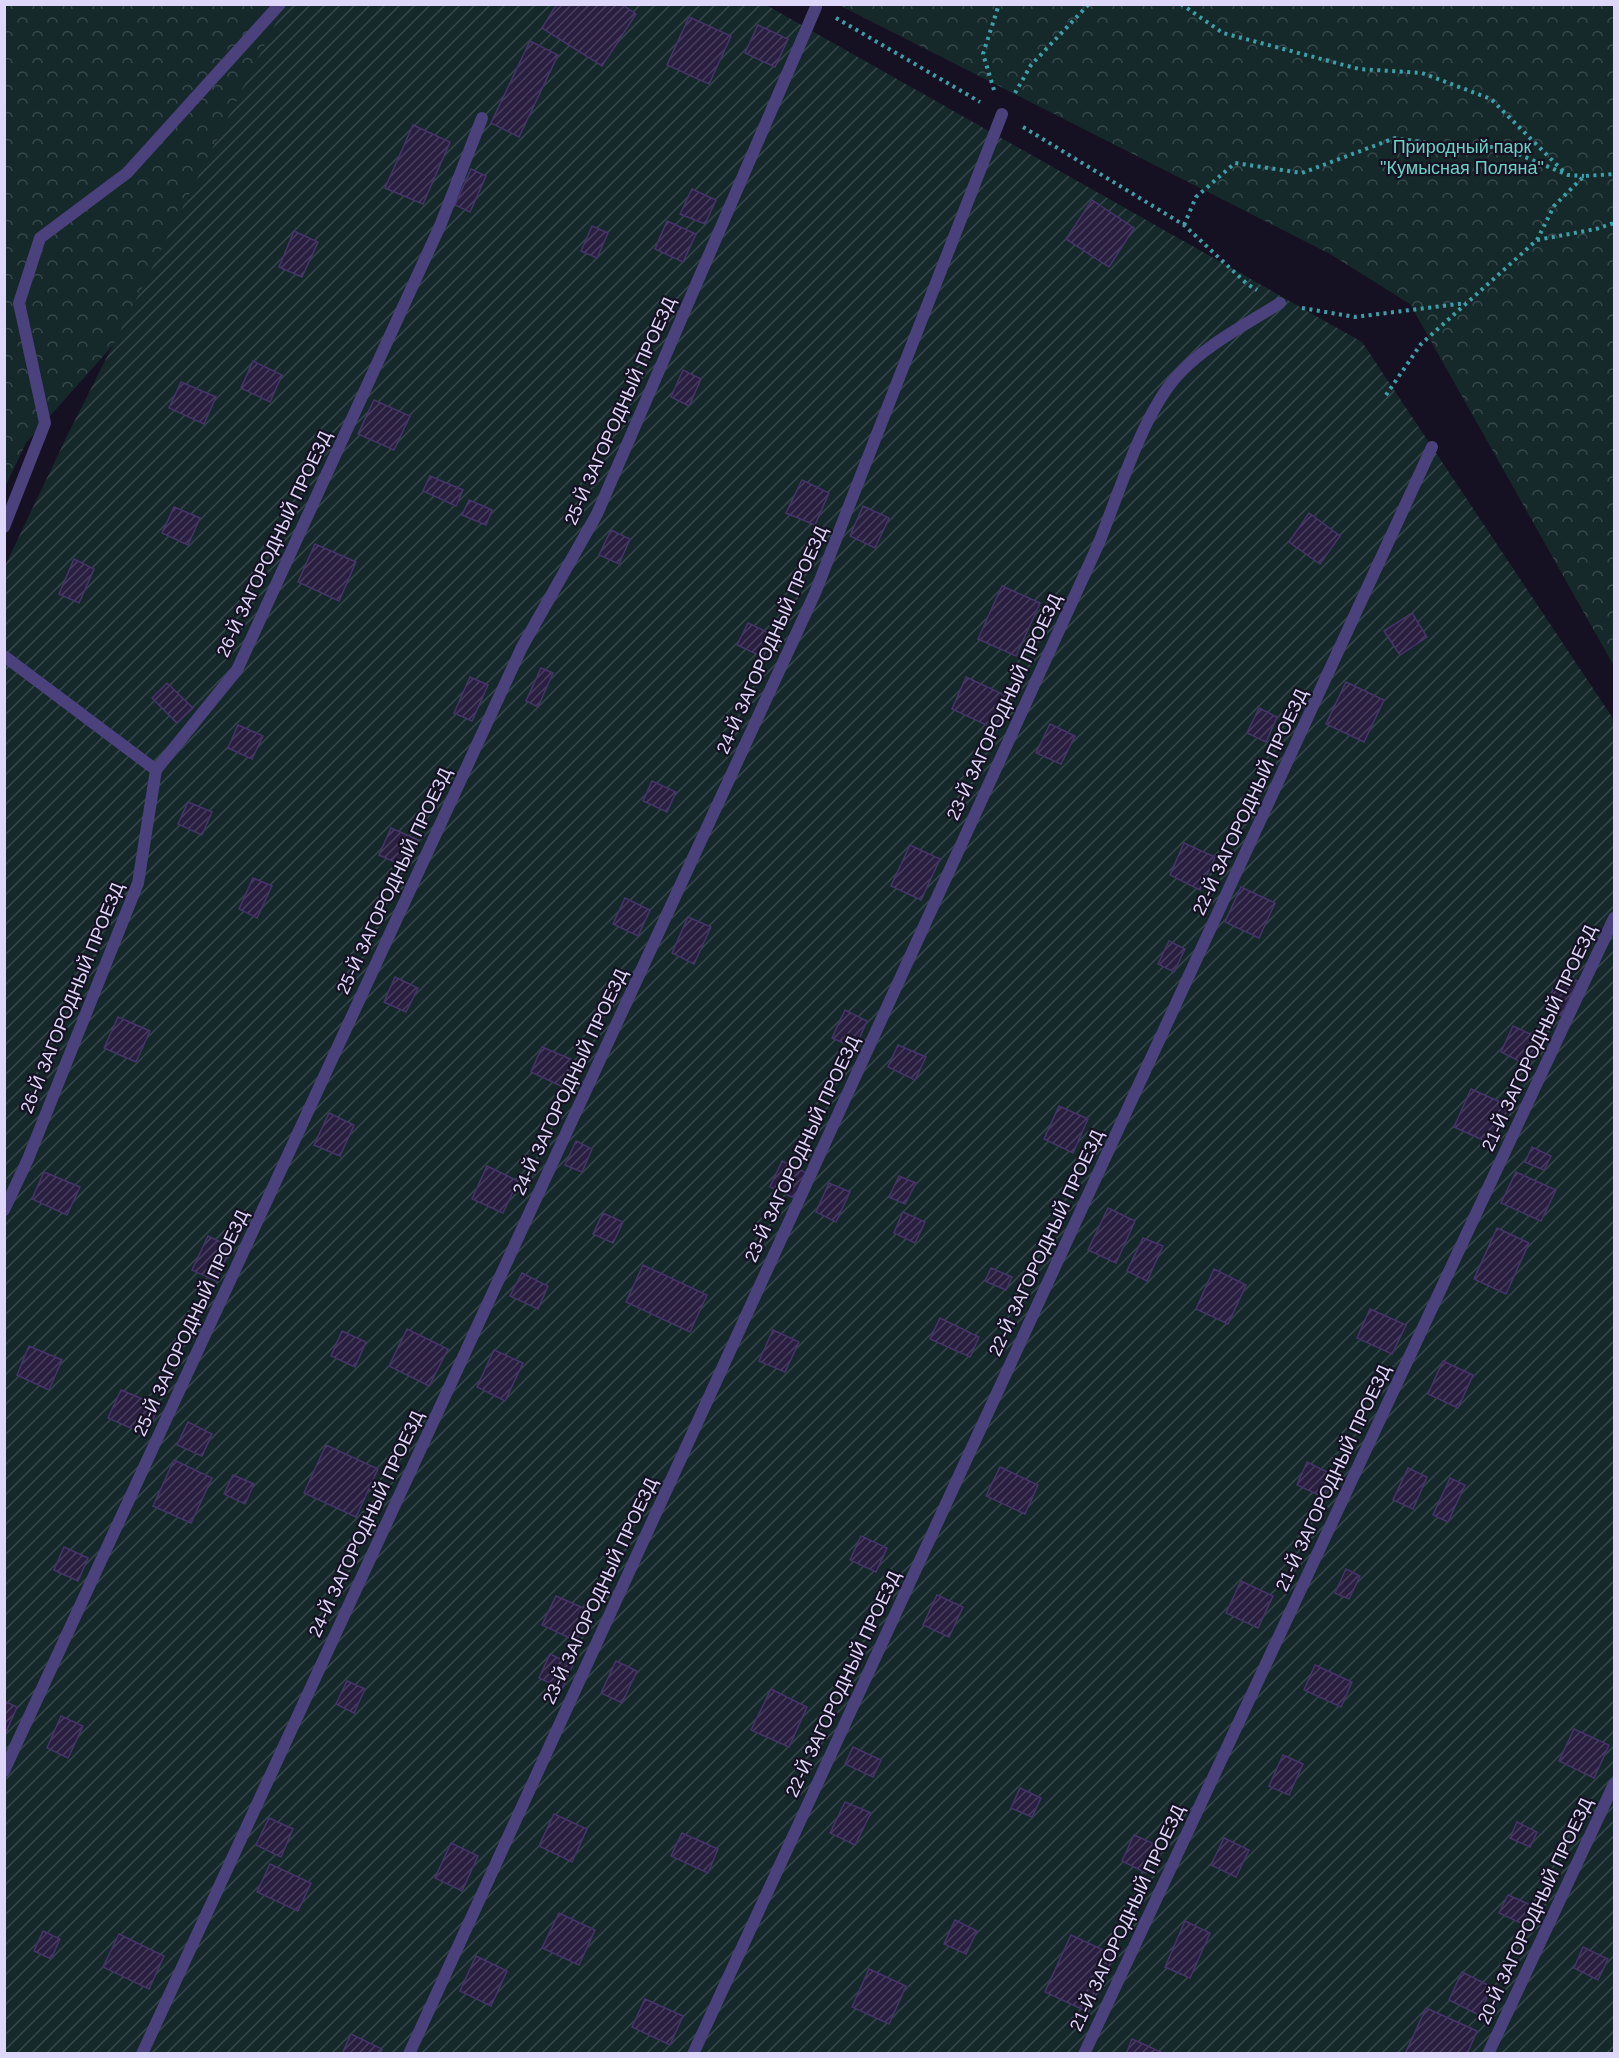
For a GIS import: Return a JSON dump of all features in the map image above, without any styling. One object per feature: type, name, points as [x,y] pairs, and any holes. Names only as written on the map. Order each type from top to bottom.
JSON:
[{"type":"lane","points":[[4,527],[45,423],[19,303],[40,238],[127,173],[280,4]]},
{"type":"lane","name":"25-Й ЗАГОРОДНЫЙ ПРОЕЗД","points":[[4,1771],[522,647],[597,514],[816,7]]},
{"type":"lane","name":"24-Й ЗАГОРОДНЫЙ ПРОЕЗД","points":[[142,2054],[815,593],[1002,114]]},
{"type":"lane","name":"26-Й ЗАГОРОДНЫЙ ПРОЕЗД","points":[[4,1210],[28,1159],[138,883],[156,770],[237,670],[440,226],[482,118]]},
{"type":"lane","name":"23-Й ЗАГОРОДНЫЙ ПРОЕЗД","points":[[409,2054],[1098,545],[1155,404],[1179,373],[1224,338],[1280,303]]},
{"type":"lane","name":"22-Й ЗАГОРОДНЫЙ ПРОЕЗД","points":[[693,2054],[1432,447]]},
{"type":"lane","points":[[4,656],[156,770]]},
{"type":"lane","name":"21-Й ЗАГОРОДНЫЙ ПРОЕЗД","points":[[1084,2054],[1614,918]]},
{"type":"lane","name":"20-Й ЗАГОРОДНЫЙ ПРОЕЗД","points":[[1488,2054],[1614,1784]]},
{"type":"path","points":[[999,4],[983,54],[1002,114]]},
{"type":"path","points":[[1002,114],[1031,65],[1089,4]]},
{"type":"path","points":[[1181,4],[1223,33],[1359,69],[1422,73],[1491,99],[1568,175]]},
{"type":"path","points":[[816,7],[1002,114],[1184,225],[1247,284],[1280,303],[1355,317],[1466,303]]},
{"type":"path","points":[[1184,225],[1196,197],[1235,163],[1302,174],[1395,138],[1454,147],[1502,147],[1568,175],[1614,174]]},
{"type":"path","points":[[1386,395],[1421,344],[1537,240],[1554,206],[1584,176]]},
{"type":"path","points":[[1537,240],[1614,223]]},
{"type":"green space","points":[[5,5],[415,5],[26,443],[5,487]]},
{"type":"green space","points":[[285,5],[766,5],[1362,342],[1614,720],[1614,2053],[5,2053],[4,568],[67,436]]},
{"type":"green space","name":"Природный парк \"Кумысная Поляна\"","points":[[839,5],[1614,5],[1614,666],[1410,304],[1330,254]]},
{"type":"building","points":[[557,4],[621,4],[636,14],[602,66],[542,28]]},
{"type":"building","points":[[689,17],[731,36],[709,84],[667,65]]},
{"type":"building","points":[[758,25],[788,39],[775,67],[745,53]]},
{"type":"building","points":[[530,41],[558,55],[519,137],[491,123]]},
{"type":"building","points":[[413,125],[450,142],[423,204],[385,188]]},
{"type":"building","points":[[471,169],[486,176],[470,212],[455,205]]},
{"type":"building","points":[[692,189],[716,200],[705,224],[680,214]]},
{"type":"building","points":[[1092,200],[1134,228],[1109,267],[1066,239]]},
{"type":"building","points":[[667,221],[696,234],[683,262],[655,249]]},
{"type":"building","points":[[592,226],[608,233],[597,258],[581,251]]},
{"type":"building","points":[[294,231],[318,242],[302,277],[279,267]]},
{"type":"building","points":[[253,361],[282,375],[270,402],[241,388]]},
{"type":"building","points":[[683,370],[701,379],[689,406],[671,397]]},
{"type":"building","points":[[181,382],[216,397],[204,424],[169,408]]},
{"type":"building","points":[[374,400],[410,416],[394,450],[358,434]]},
{"type":"building","points":[[430,476],[463,490],[456,506],[423,491]]},
{"type":"building","points":[[802,480],[829,493],[815,525],[786,513]]},
{"type":"building","points":[[469,500],[492,510],[486,525],[462,515]]},
{"type":"building","points":[[863,506],[889,518],[875,548],[850,536]]},
{"type":"building","points":[[174,507],[200,518],[188,545],[162,533]]},
{"type":"building","points":[[1309,513],[1340,536],[1320,564],[1289,542]]},
{"type":"building","points":[[611,530],[630,539],[619,564],[599,555]]},
{"type":"building","points":[[315,544],[356,562],[339,601],[298,582]]},
{"type":"building","points":[[74,559],[94,569],[79,603],[59,594]]},
{"type":"building","points":[[1002,586],[1040,603],[1016,656],[978,639]]},
{"type":"building","points":[[1412,613],[1427,637],[1400,655],[1384,631]]},
{"type":"building","points":[[748,623],[773,635],[763,657],[737,645]]},
{"type":"building","points":[[541,668],[553,673],[538,707],[526,701]]},
{"type":"building","points":[[470,677],[488,685],[472,721],[454,713]]},
{"type":"building","points":[[966,677],[1011,698],[997,730],[952,709]]},
{"type":"building","points":[[1346,682],[1384,700],[1364,742],[1326,724]]},
{"type":"building","points":[[167,683],[193,708],[177,723],[152,698]]},
{"type":"building","points":[[1259,708],[1277,717],[1266,742],[1247,733]]},
{"type":"building","points":[[1050,724],[1075,736],[1061,764],[1036,753]]},
{"type":"building","points":[[238,725],[263,736],[252,759],[228,748]]},
{"type":"building","points":[[652,781],[676,792],[667,812],[643,801]]},
{"type":"building","points":[[188,802],[212,812],[202,835],[178,824]]},
{"type":"building","points":[[391,828],[418,840],[406,867],[379,855]]},
{"type":"building","points":[[1184,843],[1215,857],[1200,890],[1170,875]]},
{"type":"building","points":[[910,845],[940,859],[921,900],[891,886]]},
{"type":"building","points":[[253,878],[272,886],[257,918],[239,909]]},
{"type":"building","points":[[1241,887],[1275,903],[1259,938],[1225,922]]},
{"type":"building","points":[[625,898],[650,910],[638,936],[613,924]]},
{"type":"building","points":[[688,917],[711,927],[694,964],[672,953]]},
{"type":"building","points":[[1169,941],[1185,949],[1174,972],[1158,964]]},
{"type":"building","points":[[1561,973],[1578,981],[1561,1016],[1544,1008]]},
{"type":"building","points":[[395,977],[418,988],[406,1012],[384,1002]]},
{"type":"building","points":[[845,1010],[867,1021],[855,1048],[832,1038]]},
{"type":"building","points":[[118,1017],[150,1031],[136,1062],[104,1048]]},
{"type":"building","points":[[1513,1026],[1541,1039],[1529,1066],[1501,1052]]},
{"type":"building","points":[[898,1045],[926,1057],[915,1080],[888,1067]]},
{"type":"building","points":[[542,1047],[575,1061],[563,1087],[531,1072]]},
{"type":"building","points":[[1471,1089],[1509,1106],[1492,1144],[1454,1127]]},
{"type":"building","points":[[1059,1106],[1088,1119],[1073,1153],[1044,1139]]},
{"type":"building","points":[[329,1113],[354,1125],[340,1156],[314,1145]]},
{"type":"building","points":[[576,1141],[592,1149],[582,1172],[565,1165]]},
{"type":"building","points":[[1532,1147],[1551,1156],[1544,1170],[1525,1162]]},
{"type":"building","points":[[782,1161],[807,1173],[796,1199],[770,1187]]},
{"type":"building","points":[[487,1166],[518,1181],[503,1213],[472,1199]]},
{"type":"building","points":[[44,1172],[80,1187],[67,1215],[32,1199]]},
{"type":"building","points":[[1516,1172],[1556,1190],[1541,1221],[1501,1203]]},
{"type":"building","points":[[899,1176],[916,1183],[905,1204],[889,1197]]},
{"type":"building","points":[[829,1183],[850,1192],[836,1222],[816,1212]]},
{"type":"building","points":[[1108,1208],[1135,1221],[1116,1263],[1088,1250]]},
{"type":"building","points":[[903,1212],[925,1222],[915,1243],[894,1233]]},
{"type":"building","points":[[603,1213],[623,1222],[613,1243],[593,1234]]},
{"type":"building","points":[[1497,1228],[1529,1243],[1506,1294],[1474,1279]]},
{"type":"building","points":[[208,1236],[231,1247],[216,1281],[192,1270]]},
{"type":"building","points":[[1143,1238],[1163,1246],[1147,1281],[1127,1271]]},
{"type":"building","points":[[643,1265],[707,1295],[690,1332],[626,1302]]},
{"type":"building","points":[[991,1268],[1012,1277],[1006,1290],[985,1281]]},
{"type":"building","points":[[1214,1269],[1246,1285],[1228,1324],[1196,1309]]},
{"type":"building","points":[[522,1273],[548,1286],[538,1309],[510,1296]]},
{"type":"building","points":[[1370,1309],[1406,1325],[1392,1354],[1357,1338]]},
{"type":"building","points":[[940,1318],[979,1337],[970,1357],[930,1339]]},
{"type":"building","points":[[407,1329],[448,1349],[429,1386],[389,1366]]},
{"type":"building","points":[[773,1330],[799,1342],[785,1372],[759,1361]]},
{"type":"building","points":[[342,1331],[366,1342],[355,1367],[331,1356]]},
{"type":"building","points":[[29,1346],[62,1360],[49,1390],[17,1375]]},
{"type":"building","points":[[494,1350],[523,1363],[505,1401],[477,1387]]},
{"type":"building","points":[[1443,1361],[1473,1375],[1458,1408],[1428,1394]]},
{"type":"building","points":[[121,1390],[159,1406],[146,1435],[108,1418]]},
{"type":"building","points":[[188,1422],[212,1434],[202,1456],[177,1445]]},
{"type":"building","points":[[326,1445],[378,1469],[356,1517],[304,1493]]},
{"type":"building","points":[[174,1460],[212,1478],[191,1523],[153,1506]]},
{"type":"building","points":[[1307,1462],[1333,1475],[1323,1497],[1297,1485]]},
{"type":"building","points":[[1000,1467],[1038,1485],[1025,1514],[986,1496]]},
{"type":"building","points":[[1408,1468],[1427,1477],[1413,1509],[1393,1500]]},
{"type":"building","points":[[233,1475],[254,1484],[245,1504],[224,1494]]},
{"type":"building","points":[[1450,1478],[1465,1485],[1448,1522],[1433,1515]]},
{"type":"building","points":[[861,1536],[887,1548],[876,1572],[850,1560]]},
{"type":"building","points":[[64,1547],[88,1558],[78,1581],[54,1570]]},
{"type":"building","points":[[1346,1569],[1360,1576],[1349,1599],[1335,1593]]},
{"type":"building","points":[[1241,1581],[1273,1596],[1258,1628],[1226,1613]]},
{"type":"building","points":[[937,1595],[963,1607],[949,1637],[923,1625]]},
{"type":"building","points":[[556,1596],[590,1611],[576,1641],[542,1625]]},
{"type":"building","points":[[550,1654],[573,1665],[562,1689],[539,1678]]},
{"type":"building","points":[[616,1661],[637,1671],[622,1703],[601,1693]]},
{"type":"building","points":[[1315,1665],[1352,1682],[1341,1707],[1304,1690]]},
{"type":"building","points":[[347,1681],[365,1689],[354,1713],[336,1704]]},
{"type":"building","points":[[771,1689],[807,1707],[789,1747],[751,1730]]},
{"type":"building","points":[[4,1701],[17,1707],[6,1732],[4,1731]]},
{"type":"building","points":[[61,1716],[83,1726],[68,1758],[47,1748]]},
{"type":"building","points":[[1574,1729],[1609,1745],[1594,1778],[1559,1761]]},
{"type":"building","points":[[853,1747],[881,1760],[873,1777],[845,1764]]},
{"type":"building","points":[[1283,1755],[1303,1764],[1289,1795],[1269,1786]]},
{"type":"building","points":[[1020,1788],[1041,1798],[1032,1817],[1011,1808]]},
{"type":"building","points":[[845,1802],[871,1813],[855,1845],[830,1833]]},
{"type":"building","points":[[554,1814],[587,1829],[572,1862],[539,1846]]},
{"type":"building","points":[[269,1818],[293,1829],[281,1857],[256,1845]]},
{"type":"building","points":[[1517,1822],[1537,1832],[1530,1847],[1510,1838]]},
{"type":"building","points":[[682,1833],[718,1849],[708,1873],[671,1856]]},
{"type":"building","points":[[1134,1835],[1159,1846],[1146,1873],[1122,1861]]},
{"type":"building","points":[[1224,1838],[1249,1850],[1236,1877],[1211,1865]]},
{"type":"building","points":[[451,1843],[478,1856],[462,1891],[435,1878]]},
{"type":"building","points":[[270,1864],[311,1883],[298,1911],[257,1892]]},
{"type":"building","points":[[1508,1895],[1531,1905],[1523,1924],[1499,1913]]},
{"type":"building","points":[[559,1913],[595,1930],[579,1965],[542,1948]]},
{"type":"building","points":[[955,1920],[977,1931],[966,1954],[944,1944]]},
{"type":"building","points":[[1185,1921],[1210,1933],[1190,1978],[1165,1967]]},
{"type":"building","points":[[43,1931],[60,1939],[51,1959],[34,1951]]},
{"type":"building","points":[[119,1934],[164,1956],[149,1989],[103,1967]]},
{"type":"building","points":[[1071,1935],[1114,1955],[1088,2012],[1045,1992]]},
{"type":"building","points":[[1583,1947],[1608,1959],[1598,1980],[1574,1968]]},
{"type":"building","points":[[476,1956],[507,1971],[491,2006],[460,1991]]},
{"type":"building","points":[[869,1969],[906,1986],[889,2024],[852,2007]]},
{"type":"building","points":[[1462,1972],[1492,1987],[1479,2015],[1449,2000]]},
{"type":"building","points":[[645,1999],[683,2016],[670,2045],[632,2027]]},
{"type":"building","points":[[1426,2008],[1477,2031],[1467,2054],[1405,2054]]},
{"type":"building","points":[[351,2034],[382,2049],[380,2054],[342,2054]]},
{"type":"building","points":[[1132,2039],[1163,2053],[1163,2054],[1126,2054]]}]
